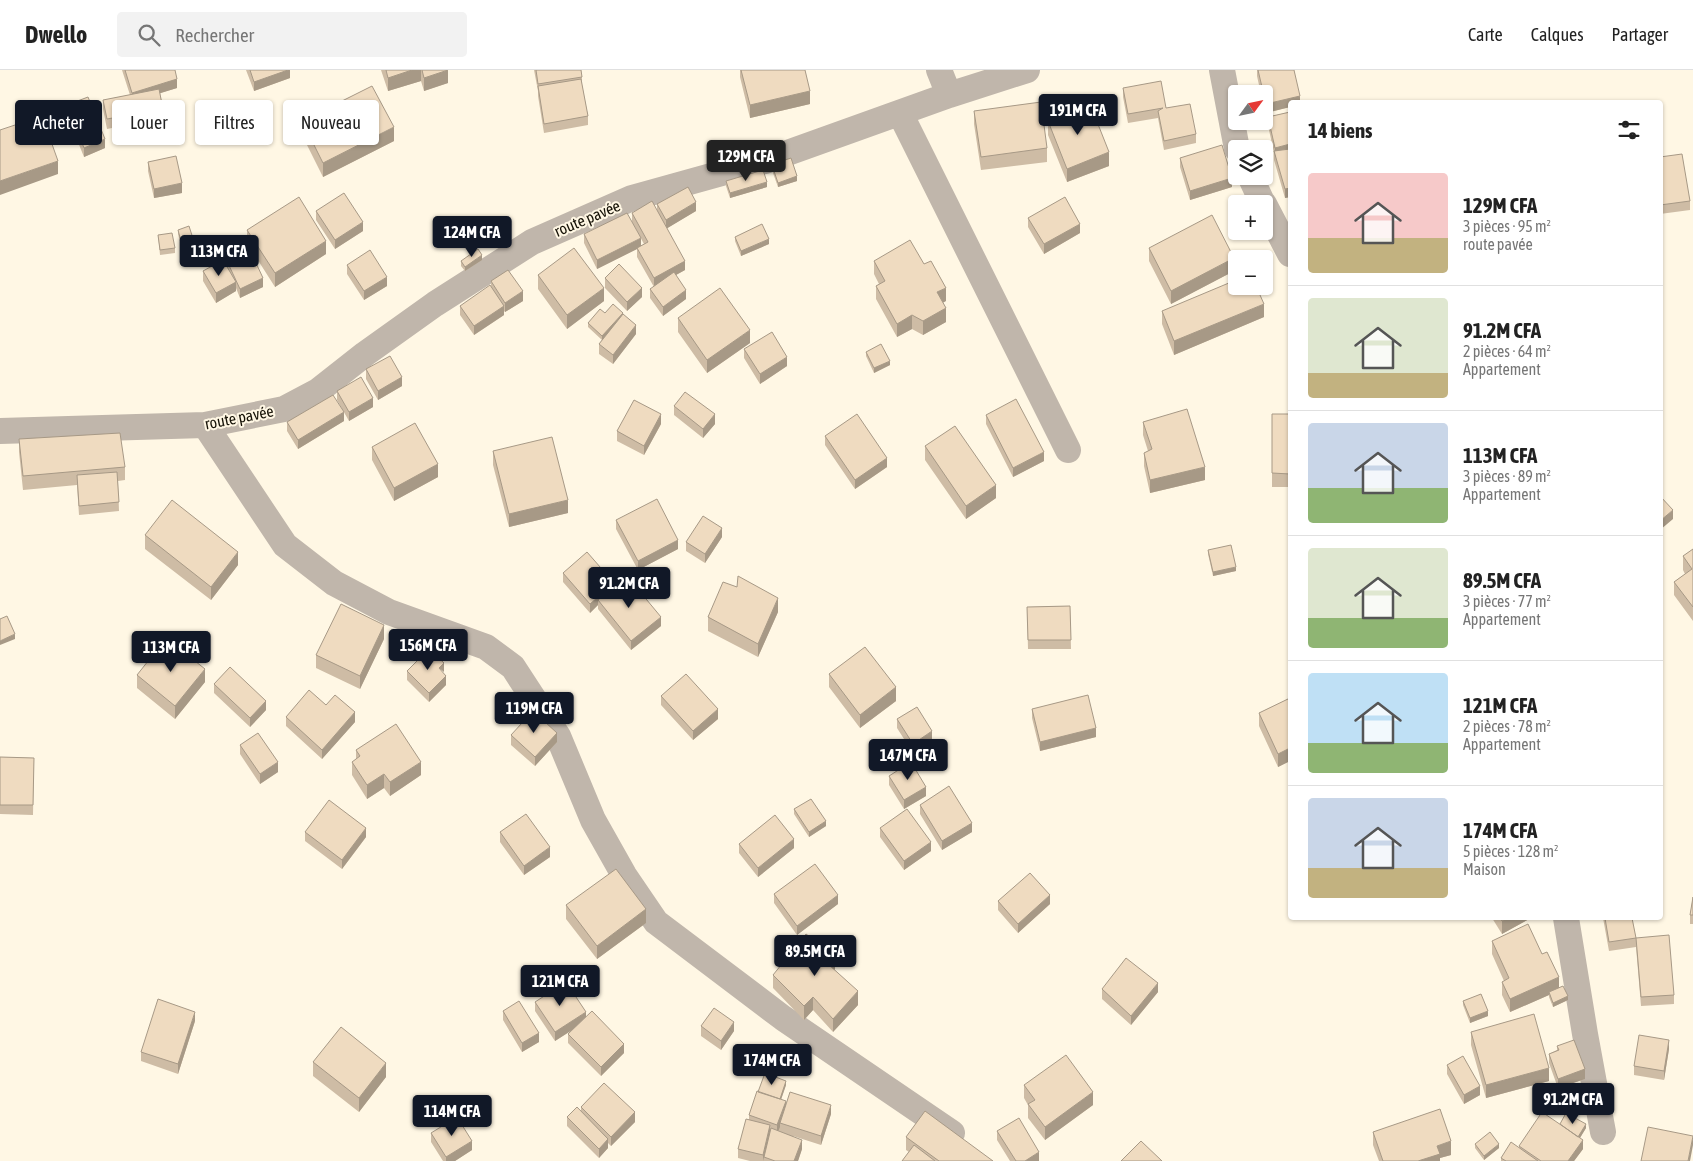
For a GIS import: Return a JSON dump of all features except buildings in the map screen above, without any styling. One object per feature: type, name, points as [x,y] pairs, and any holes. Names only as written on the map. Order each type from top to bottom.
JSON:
[{"type":"street","points":[[939,70],[950,95]]},
{"type":"street","name":"route pavée","points":[[0,431],[205,425],[284,408],[318,391],[435,304],[532,242],[632,198],[765,161],[950,95],[1027,70]]},
{"type":"street","points":[[1222,70],[1235,140]]},
{"type":"street","points":[[900,113],[1068,450]]},
{"type":"street","points":[[1273,221],[1288,250]]},
{"type":"street","points":[[205,425],[285,545],[334,583],[381,608],[486,647],[513,667],[558,736],[593,820],[624,875],[656,922],[783,1018],[971,1146]]},
{"type":"street","points":[[1566,920],[1602,1132]]}]
